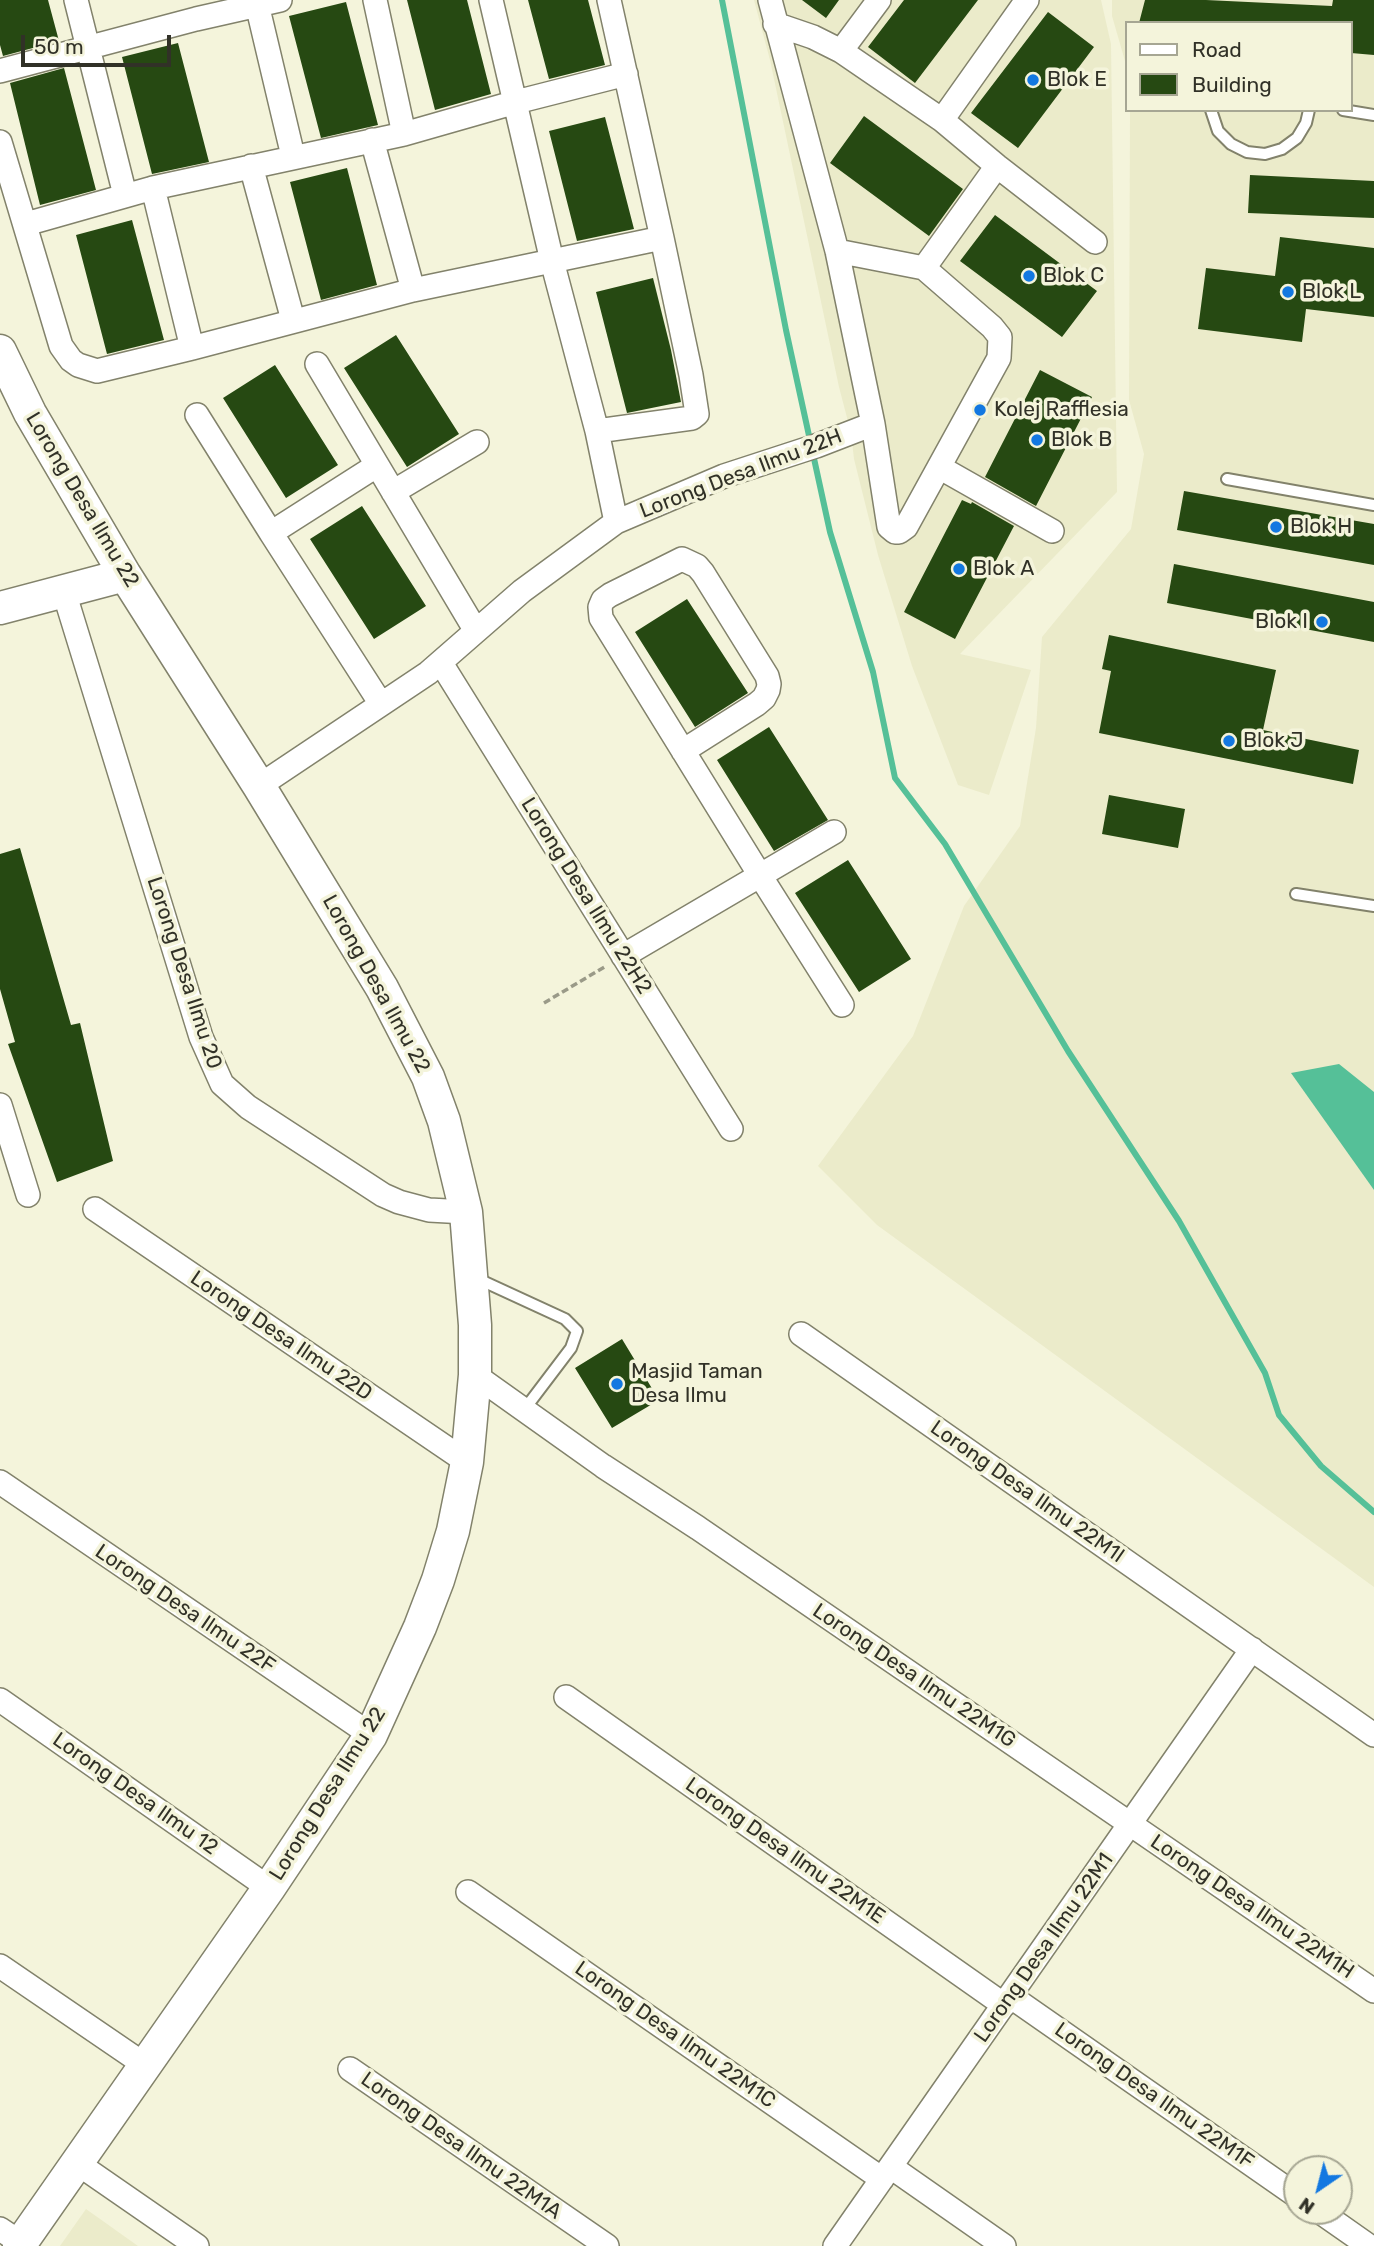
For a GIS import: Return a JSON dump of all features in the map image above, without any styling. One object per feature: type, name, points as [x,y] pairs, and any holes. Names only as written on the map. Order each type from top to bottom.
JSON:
[{"type":"street","points":[[76,0],[125,195]]},
{"type":"street","points":[[375,0],[404,134]]},
{"type":"street","points":[[491,0],[617,522]]},
{"type":"street","points":[[597,431],[696,416],[696,400],[662,237],[609,0]]},
{"type":"street","points":[[770,0],[837,251],[873,424],[890,529],[895,532],[903,531],[999,358],[1000,337],[924,268],[837,251]]},
{"type":"street","points":[[841,51],[878,0]]},
{"type":"street","points":[[942,120],[1027,0]]},
{"type":"street","points":[[0,71],[87,47],[194,10],[265,2],[293,156]]},
{"type":"street","points":[[775,24],[813,37],[841,51],[942,120],[1095,242]]},
{"type":"street","points":[[26,224],[153,188],[404,134],[626,74]]},
{"type":"street","points":[[372,140],[413,290]]},
{"type":"street","points":[[0,142],[61,346],[71,360],[89,370],[97,371],[192,348],[413,290],[662,237]]},
{"type":"street","points":[[251,166],[293,320]]},
{"type":"street","points":[[924,268],[997,166]]},
{"type":"street","points":[[153,188],[192,348]]},
{"type":"street","name":"Lorong Desa Ilmu 22","points":[[0,351],[30,413],[125,575],[259,786],[382,988],[428,1077],[444,1122],[466,1212],[475,1325],[475,1375],[467,1462],[453,1531],[438,1580],[405,1662],[371,1735],[269,1888],[77,2163],[13,2240]]},
{"type":"street","points":[[317,365],[476,631]]},
{"type":"street","points":[[197,415],[381,704]]},
{"type":"street","name":"Lorong Desa Ilmu 22H","points":[[259,786],[441,663],[547,571],[617,522],[758,463],[816,446],[873,424]]},
{"type":"street","points":[[393,492],[477,442]]},
{"type":"street","points":[[271,533],[376,466]]},
{"type":"street","points":[[939,467],[1052,531]]},
{"type":"street","points":[[683,751],[757,704],[764,698],[769,684],[767,676],[703,573],[697,566],[682,559],[610,595],[603,600],[600,613],[683,751],[842,1005]]},
{"type":"street","points":[[0,607],[125,575]]},
{"type":"street","name":"Lorong Desa Ilmu 20","points":[[64,592],[201,1037],[222,1084],[248,1107],[383,1195],[429,1210],[466,1212]]},
{"type":"street","name":"Lorong Desa Ilmu 22H2","points":[[441,663],[731,1129]]},
{"type":"street","points":[[623,956],[834,832]]},
{"type":"street","points":[[0,1105],[28,1195]]},
{"type":"street","name":"Lorong Desa Ilmu 22D","points":[[95,1209],[467,1462]]},
{"type":"street","name":"Lorong Desa Ilmu 22M1I","points":[[801,1334],[1374,1735]]},
{"type":"street","name":"Lorong Desa Ilmu 22M1G","points":[[475,1375],[603,1466],[1130,1824]]},
{"type":"street","name":"Lorong Desa Ilmu 22F","points":[[0,1482],[371,1735]]},
{"type":"street","name":"Lorong Desa Ilmu 22M1","points":[[835,2246],[1252,1649]]},
{"type":"street","name":"Lorong Desa Ilmu 22M1E","points":[[566,1697],[1007,2000]]},
{"type":"street","name":"Lorong Desa Ilmu 12","points":[[0,1700],[269,1888]]},
{"type":"street","name":"Lorong Desa Ilmu 22M1H","points":[[1130,1824],[1374,1991]]},
{"type":"street","name":"Lorong Desa Ilmu 22M1C","points":[[468,1892],[886,2173],[1004,2246]]},
{"type":"street","points":[[0,1966],[145,2066]]},
{"type":"street","name":"Lorong Desa Ilmu 22M1F","points":[[1007,2000],[1283,2187]]},
{"type":"street","name":"Lorong Desa Ilmu 22M1A","points":[[350,2069],[607,2246]]},
{"type":"street","points":[[77,2163],[197,2246]]},
{"type":"street","points":[[1339,2225],[1369,2246]]},
{"type":"lane","points":[[1212,112],[1218,131],[1231,144],[1247,152],[1265,154],[1282,149],[1297,138],[1306,123],[1309,112]]},
{"type":"lane","points":[[1353,112],[1374,115]]},
{"type":"lane","points":[[1227,479],[1374,505]]},
{"type":"lane","points":[[1296,894],[1374,906]]},
{"type":"lane","points":[[473,1276],[565,1319],[577,1331],[572,1348],[524,1410]]},
{"type":"path","points":[[544,1003],[623,956]]},
{"type":"shaded area","name":"Kolej Rafflesia","points":[[754,0],[1101,0],[1111,44],[1117,492],[960,654],[1031,670],[989,795],[958,785],[912,666],[878,555],[854,459],[851,433],[770,60]]},
{"type":"shaded area","points":[[1112,0],[1374,0],[1374,1587],[877,1225],[818,1166],[913,1036],[964,906],[1020,826],[1036,728],[1042,637],[1131,529],[1144,454],[1129,400],[1130,112],[1353,112],[1353,21],[1126,21],[1126,65],[1112,16]]},
{"type":"shaded area","points":[[1339,1064],[1374,1092],[1374,1190],[1291,1073]]},
{"type":"shaded area","points":[[86,2209],[138,2246],[60,2246]]},
{"type":"building","points":[[0,0],[48,0],[59,41],[3,56],[0,45]]},
{"type":"building","points":[[407,0],[467,0],[491,94],[435,110]]},
{"type":"building","points":[[528,0],[588,0],[605,65],[549,79]]},
{"type":"building","points":[[802,0],[839,0],[826,18]]},
{"type":"building","points":[[904,0],[978,0],[915,83],[868,47]]},
{"type":"building","points":[[1145,0],[1332,6],[1333,0],[1374,0],[1374,55],[1353,53],[1353,21],[1140,21]]},
{"type":"building","points":[[346,2],[378,125],[321,138],[289,16]]},
{"type":"building","name":"Blok E","points":[[1048,12],[1094,47],[1018,148],[971,113]]},
{"type":"building","points":[[178,43],[209,162],[152,174],[122,57]]},
{"type":"building","points":[[64,68],[96,190],[40,205],[10,83]]},
{"type":"building","points":[[864,116],[963,189],[929,236],[830,163]]},
{"type":"building","points":[[605,117],[634,229],[577,241],[549,131]]},
{"type":"building","points":[[347,168],[377,285],[321,300],[290,182]]},
{"type":"building","points":[[1250,175],[1374,181],[1374,218],[1248,213]]},
{"type":"building","name":"Blok C","points":[[995,215],[1097,291],[1062,337],[960,261]]},
{"type":"building","points":[[132,220],[164,340],[107,354],[76,235]]},
{"type":"building","name":"Blok L","points":[[1280,237],[1374,248],[1374,317],[1306,309],[1302,342],[1198,329],[1206,268],[1275,276]]},
{"type":"building","points":[[653,278],[681,402],[627,413],[596,292]]},
{"type":"building","points":[[396,335],[459,434],[407,467],[344,368]]},
{"type":"building","points":[[275,365],[338,465],[286,498],[223,398]]},
{"type":"building","name":"Blok B","points":[[1040,370],[1092,397],[1036,506],[985,477]]},
{"type":"building","name":"Blok H","points":[[1184,491],[1374,524],[1374,565],[1177,530]]},
{"type":"building","name":"Blok A","points":[[962,500],[971,504],[972,502],[1014,526],[955,639],[904,612]]},
{"type":"building","points":[[362,506],[426,606],[374,639],[310,539]]},
{"type":"building","name":"Blok I","points":[[1174,564],[1374,602],[1374,642],[1167,603]]},
{"type":"building","points":[[687,599],[748,693],[695,727],[635,632]]},
{"type":"building","points":[[1109,635],[1276,670],[1263,730],[1359,750],[1353,784],[1099,733],[1111,671],[1102,669]]},
{"type":"building","points":[[769,727],[828,820],[774,851],[717,760]]},
{"type":"building","points":[[1109,795],[1185,809],[1178,848],[1102,834]]},
{"type":"building","points":[[20,848],[71,1025],[80,1023],[113,1161],[57,1182],[8,1044],[15,1042],[0,989],[0,854]]},
{"type":"building","points":[[848,860],[911,959],[859,992],[795,893]]},
{"type":"building","name":"Masjid Taman Desa Ilmu","points":[[622,1339],[659,1400],[612,1428],[575,1368]]},
{"type":"waterway","points":[[722,0],[786,330],[830,532],[873,672],[895,778],[945,844],[1068,1051],[1179,1221],[1265,1373],[1279,1415],[1321,1466],[1374,1512]]},
{"type":"place","name":"Blok E","points":[[1033,80]]},
{"type":"place","name":"Blok C","points":[[1029,276]]},
{"type":"place","name":"Blok L","points":[[1288,292]]},
{"type":"place","name":"Kolej Rafflesia","points":[[980,410]]},
{"type":"place","name":"Blok B","points":[[1037,440]]},
{"type":"place","name":"Blok H","points":[[1276,527]]},
{"type":"place","name":"Blok A","points":[[959,569]]},
{"type":"place","name":"Blok I","points":[[1322,622]]},
{"type":"place","name":"Blok J","points":[[1229,741]]},
{"type":"place","name":"Masjid Taman Desa Ilmu","points":[[617,1384]]}]
